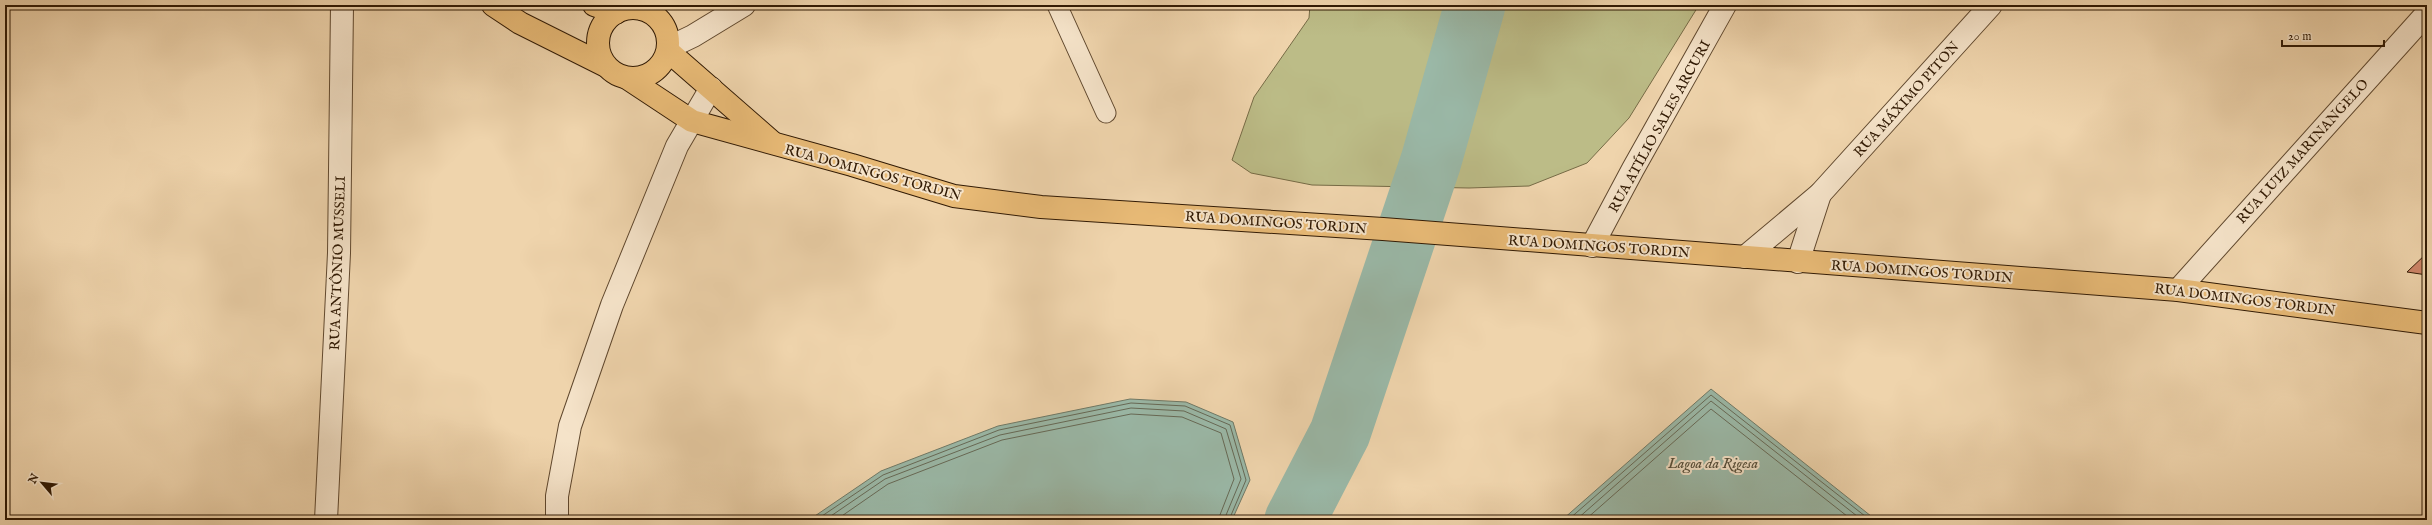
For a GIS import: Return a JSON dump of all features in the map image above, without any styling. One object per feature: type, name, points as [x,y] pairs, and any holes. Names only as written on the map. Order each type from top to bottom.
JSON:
[{"type":"main road","name":"RUA DOMINGOS TORDIN","points":[[493,5],[520,23],[604,65],[614,74],[627,78],[692,121],[777,146],[852,165],[954,196],[1042,207],[1383,228],[1592,246],[2178,290],[2427,323]]},
{"type":"main road","points":[[594,5],[616,13]]},
{"type":"main road","points":[[604,65],[599,52],[598,42],[606,21],[616,13],[629,8],[647,7],[663,25],[668,38],[668,50],[662,64],[653,73],[641,78],[627,78]]},
{"type":"main road","name":"RUA DOMINGOS TORDIN","points":[[668,50],[777,146]]},
{"type":"street","name":"RUA ANTÔNIO MUSSELI","points":[[326,520],[339,253],[342,5]]},
{"type":"street","points":[[668,50],[744,5]]},
{"type":"street","name":"RUA ATÍLIO SALES ARCURI","points":[[1592,246],[1633,169],[1725,5]]},
{"type":"street","name":"RUA MÁXIMO PITON","points":[[1745,257],[1820,194],[1991,5]]},
{"type":"street","name":"RUA LUIZ MARINANGELO","points":[[2178,290],[2427,13]]},
{"type":"street","points":[[557,520],[557,496],[570,426],[612,305],[677,146],[711,88]]},
{"type":"street","name":"RUA MÁXIMO PITON","points":[[1798,262],[1820,194]]},
{"type":"lane","points":[[1058,5],[1106,113]]},
{"type":"green space","points":[[1310,5],[1699,5],[1629,118],[1587,163],[1529,186],[1469,188],[1312,185],[1251,173],[1232,160],[1254,97],[1309,18]]},
{"type":"water","name":"Lagoa da Rigesa","points":[[1711,389],[1876,520],[1562,520]]},
{"type":"water","points":[[1130,399],[1186,402],[1233,422],[1250,480],[1232,520],[809,520],[881,471],[998,426]]},
{"type":"building","points":[[2427,253],[2427,275],[2407,272]]},
{"type":"waterway","points":[[1295,520],[1340,433],[1431,161],[1475,5]]}]
